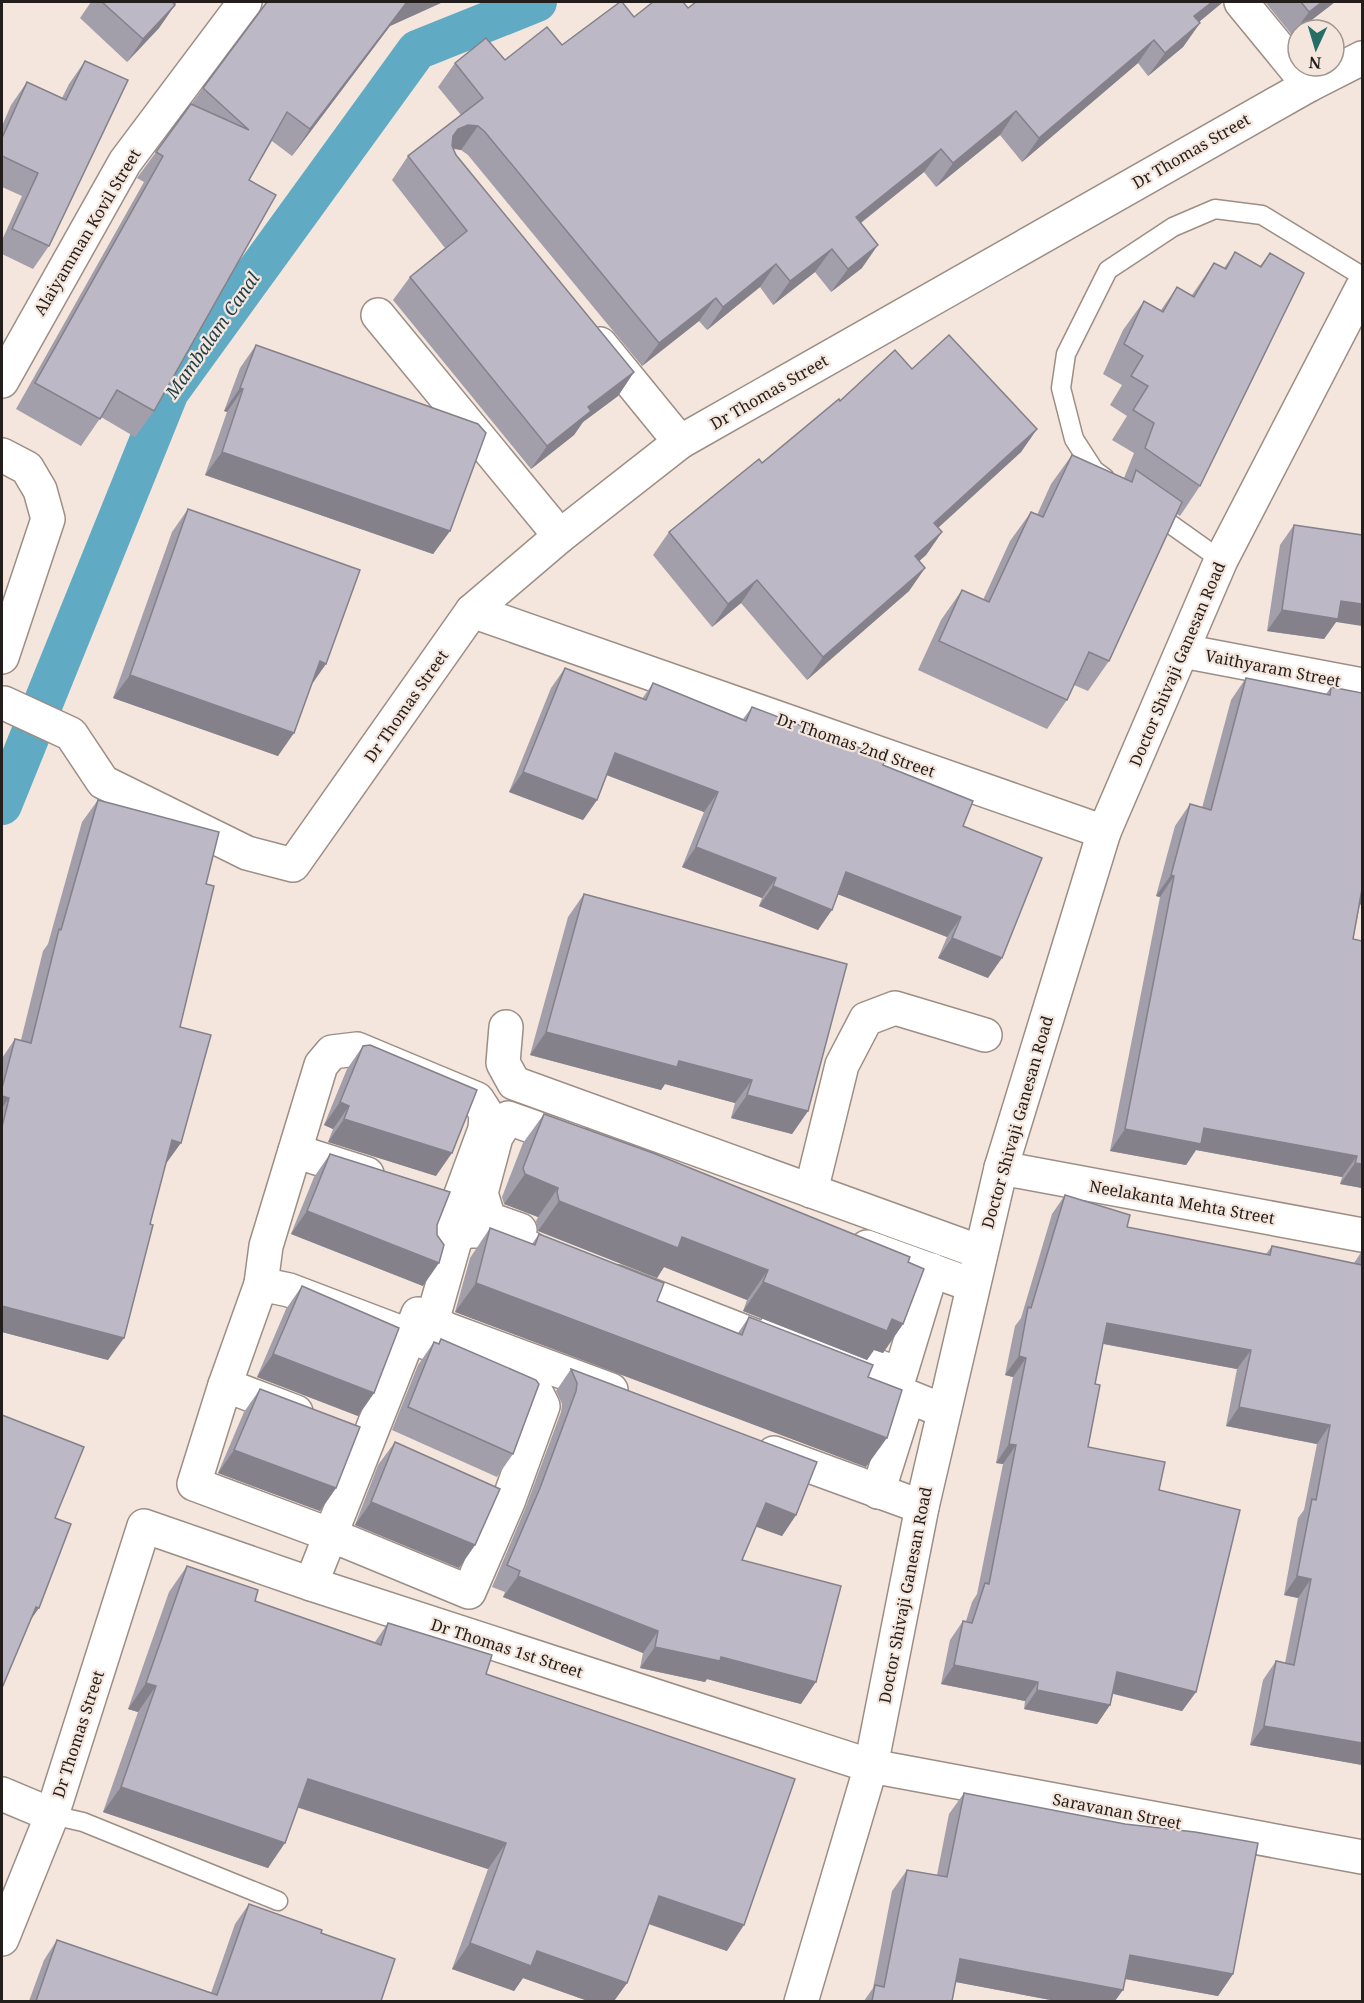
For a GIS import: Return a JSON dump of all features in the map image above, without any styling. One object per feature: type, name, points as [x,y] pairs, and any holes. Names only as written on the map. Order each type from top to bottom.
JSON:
[{"type":"street","name":"Alaiyamman Kovil Street","points":[[2,381],[125,162],[245,2]]},
{"type":"street","points":[[1241,2],[1309,85]]},
{"type":"street","name":"Dr Thomas Street","points":[[4,703],[71,735],[103,782],[247,853],[293,865],[472,611],[560,536],[680,442],[1309,85],[1362,58]]},
{"type":"street","name":"Doctor Shivaji Ganesan Road","points":[[801,2001],[871,1766],[922,1507],[1001,1168],[1104,832],[1221,560],[1362,288]]},
{"type":"street","points":[[378,315],[560,536]]},
{"type":"street","points":[[582,323],[680,442]]},
{"type":"street","points":[[2,455],[27,468],[40,490],[48,519],[2,657]]},
{"type":"street","name":"Dr Thomas 2nd Street","points":[[472,611],[1104,832]]},
{"type":"street","name":"Vaithyaram Street","points":[[1183,651],[1362,685]]},
{"type":"street","points":[[811,1191],[843,1065],[866,1019],[895,1008],[985,1035]]},
{"type":"street","points":[[506,1027],[503,1063],[514,1083],[980,1252]]},
{"type":"street","points":[[261,1284],[290,1290],[410,1336],[534,1388],[543,1406],[497,1497],[469,1592],[331,1534],[194,1484],[225,1385],[261,1284],[266,1246],[321,1065],[332,1052],[357,1049],[477,1099],[486,1113],[484,1129],[410,1336],[380,1445],[331,1534],[311,1584]]},
{"type":"street","points":[[609,1154],[508,1118],[496,1137],[481,1193],[489,1219],[556,1251],[482,1232],[468,1231],[456,1237],[435,1311],[436,1322],[446,1329],[638,1401]]},
{"type":"street","points":[[296,1151],[393,1182]]},
{"type":"street","name":"Neelakanta Mehta Street","points":[[1001,1168],[1362,1235]]},
{"type":"street","points":[[425,1192],[458,1203]]},
{"type":"street","points":[[843,1238],[972,1285]]},
{"type":"street","points":[[594,1266],[946,1402]]},
{"type":"street","points":[[878,1492],[932,1270]]},
{"type":"street","points":[[225,1385],[380,1445]]},
{"type":"street","points":[[747,1442],[922,1507]]},
{"type":"street","name":"Dr Thomas Street","points":[[2,1939],[52,1815],[144,1526]]},
{"type":"street","name":"Dr Thomas 1st Street","points":[[144,1526],[311,1584],[871,1766]]},
{"type":"street","name":"Saravanan Street","points":[[871,1766],[1362,1857]]},
{"type":"street","points":[[2,1794],[52,1815]]},
{"type":"lane","points":[[1120,489],[1094,470],[1074,439],[1061,388],[1066,354],[1108,270],[1173,227],[1215,209],[1262,215],[1362,276]]},
{"type":"lane","points":[[1138,501],[1221,560]]},
{"type":"lane","points":[[52,1815],[83,1822],[278,1901]]},
{"type":"building","points":[[102,2],[172,2],[175,5],[143,39]]},
{"type":"building","points":[[267,2],[407,2],[310,129],[287,112],[249,180],[276,195],[154,411],[117,390],[100,419],[35,383],[163,156],[156,152],[191,104],[249,130],[203,88]]},
{"type":"building","points":[[620,2],[634,17],[653,2],[683,2],[688,8],[696,2],[1212,2],[1194,16],[1200,23],[1165,53],[1154,40],[1039,138],[1016,111],[953,163],[941,149],[856,217],[878,245],[848,269],[832,249],[790,281],[776,264],[723,307],[716,298],[659,343],[485,132],[478,126],[468,125],[458,129],[453,136],[452,146],[456,155],[634,372],[588,407],[591,411],[547,446],[410,277],[467,231],[408,156],[483,98],[455,63],[486,38],[505,60],[547,27],[562,45]]},
{"type":"building","points":[[1301,2],[1322,2],[1309,12]]},
{"type":"building","points":[[85,61],[128,80],[49,246],[12,229],[38,173],[2,156],[2,138],[27,82],[66,100]]},
{"type":"building","points":[[1235,252],[1261,267],[1270,253],[1304,273],[1200,486],[1145,448],[1154,423],[1133,410],[1148,386],[1131,376],[1143,356],[1124,344],[1144,301],[1163,312],[1177,287],[1194,297],[1214,263],[1226,269]]},
{"type":"building","points":[[949,335],[1037,429],[934,523],[942,532],[915,556],[925,568],[823,657],[757,580],[728,604],[669,532],[759,459],[762,463],[839,399],[840,401],[895,350],[912,369]]},
{"type":"building","points":[[256,345],[478,424],[486,433],[450,531],[222,452],[243,389],[240,388]]},
{"type":"building","points":[[1072,455],[1132,482],[1136,470],[1182,502],[1109,661],[1089,652],[1067,700],[939,641],[962,590],[989,602],[1031,512],[1043,517]]},
{"type":"building","points":[[188,509],[360,570],[326,664],[320,661],[294,733],[130,675]]},
{"type":"building","points":[[1294,525],[1362,535],[1362,604],[1341,601],[1338,619],[1282,610]]},
{"type":"building","points":[[565,668],[646,700],[653,683],[746,721],[752,707],[886,758],[883,765],[973,801],[963,826],[1042,858],[1002,958],[952,938],[961,917],[846,872],[832,910],[773,886],[776,878],[696,847],[718,792],[615,753],[597,800],[523,772]]},
{"type":"building","points":[[1246,678],[1330,695],[1331,687],[1362,693],[1362,889],[1353,939],[1362,941],[1362,1164],[1355,1163],[1357,1156],[1204,1128],[1201,1144],[1125,1129],[1174,876],[1171,875],[1190,804],[1211,810]]},
{"type":"building","points":[[98,800],[219,832],[206,884],[214,886],[180,1027],[211,1035],[181,1143],[172,1140],[124,1338],[2,1306],[2,1127],[9,1098],[2,1096],[2,1088],[15,1039],[31,1043],[59,929],[61,930]]},
{"type":"building","points":[[584,894],[847,964],[808,1111],[747,1095],[752,1080],[679,1061],[677,1067],[546,1032]]},
{"type":"building","points":[[370,1045],[477,1090],[452,1153],[344,1119],[349,1106],[340,1102],[363,1046]]},
{"type":"building","points":[[544,1114],[653,1153],[910,1257],[908,1262],[924,1269],[903,1324],[892,1319],[887,1331],[763,1282],[768,1270],[682,1237],[678,1248],[559,1201],[558,1188],[525,1174],[523,1168]]},
{"type":"building","points":[[330,1154],[450,1192],[437,1225],[437,1235],[444,1245],[439,1263],[307,1211]]},
{"type":"building","points":[[1065,1195],[1130,1215],[1127,1227],[1270,1255],[1272,1246],[1362,1265],[1362,1743],[1264,1726],[1276,1661],[1294,1665],[1311,1579],[1297,1576],[1312,1499],[1316,1500],[1330,1425],[1239,1407],[1251,1350],[1107,1323],[1095,1384],[1100,1385],[1088,1447],[1165,1462],[1159,1490],[1240,1510],[1196,1692],[1117,1672],[1110,1705],[1037,1690],[1038,1682],[954,1665],[963,1621],[972,1623],[985,1583],[989,1584],[1016,1445],[1009,1444],[1026,1358],[1019,1356],[1028,1307],[1031,1308]]},
{"type":"building","points":[[490,1228],[535,1245],[539,1234],[664,1283],[657,1301],[742,1335],[749,1317],[873,1365],[868,1377],[902,1390],[887,1438],[476,1283]]},
{"type":"building","points":[[302,1286],[399,1328],[374,1393],[273,1354]]},
{"type":"building","points":[[441,1339],[536,1380],[539,1384],[513,1454],[408,1407],[434,1342],[439,1344]]},
{"type":"building","points":[[571,1369],[817,1462],[796,1515],[766,1503],[742,1560],[841,1586],[816,1682],[721,1657],[720,1661],[655,1647],[658,1631],[518,1576],[520,1571],[507,1565],[540,1488],[576,1391],[577,1383]]},
{"type":"building","points":[[260,1389],[360,1427],[336,1488],[234,1450]]},
{"type":"building","points":[[2,1415],[84,1447],[55,1518],[71,1524],[39,1608],[36,1607],[2,1688]]},
{"type":"building","points":[[395,1442],[500,1489],[475,1545],[371,1502]]},
{"type":"building","points":[[187,1566],[258,1590],[255,1601],[381,1645],[388,1623],[492,1655],[486,1674],[795,1779],[744,1925],[659,1896],[627,1983],[537,1951],[531,1966],[470,1943],[506,1843],[308,1779],[285,1843],[121,1787],[156,1686],[146,1683]]},
{"type":"building","points":[[964,1793],[1125,1824],[1195,1832],[1258,1843],[1233,1974],[1130,1955],[1123,1990],[960,1959],[952,2001],[872,2001],[875,1985],[884,1987],[907,1870],[947,1877]]},
{"type":"building","points":[[249,1904],[395,1959],[381,2001],[36,2001],[57,1940],[217,1995]]},
{"type":"waterway","name":"Mambalam Canal","points":[[2,805],[169,392],[417,50],[537,2]]}]
